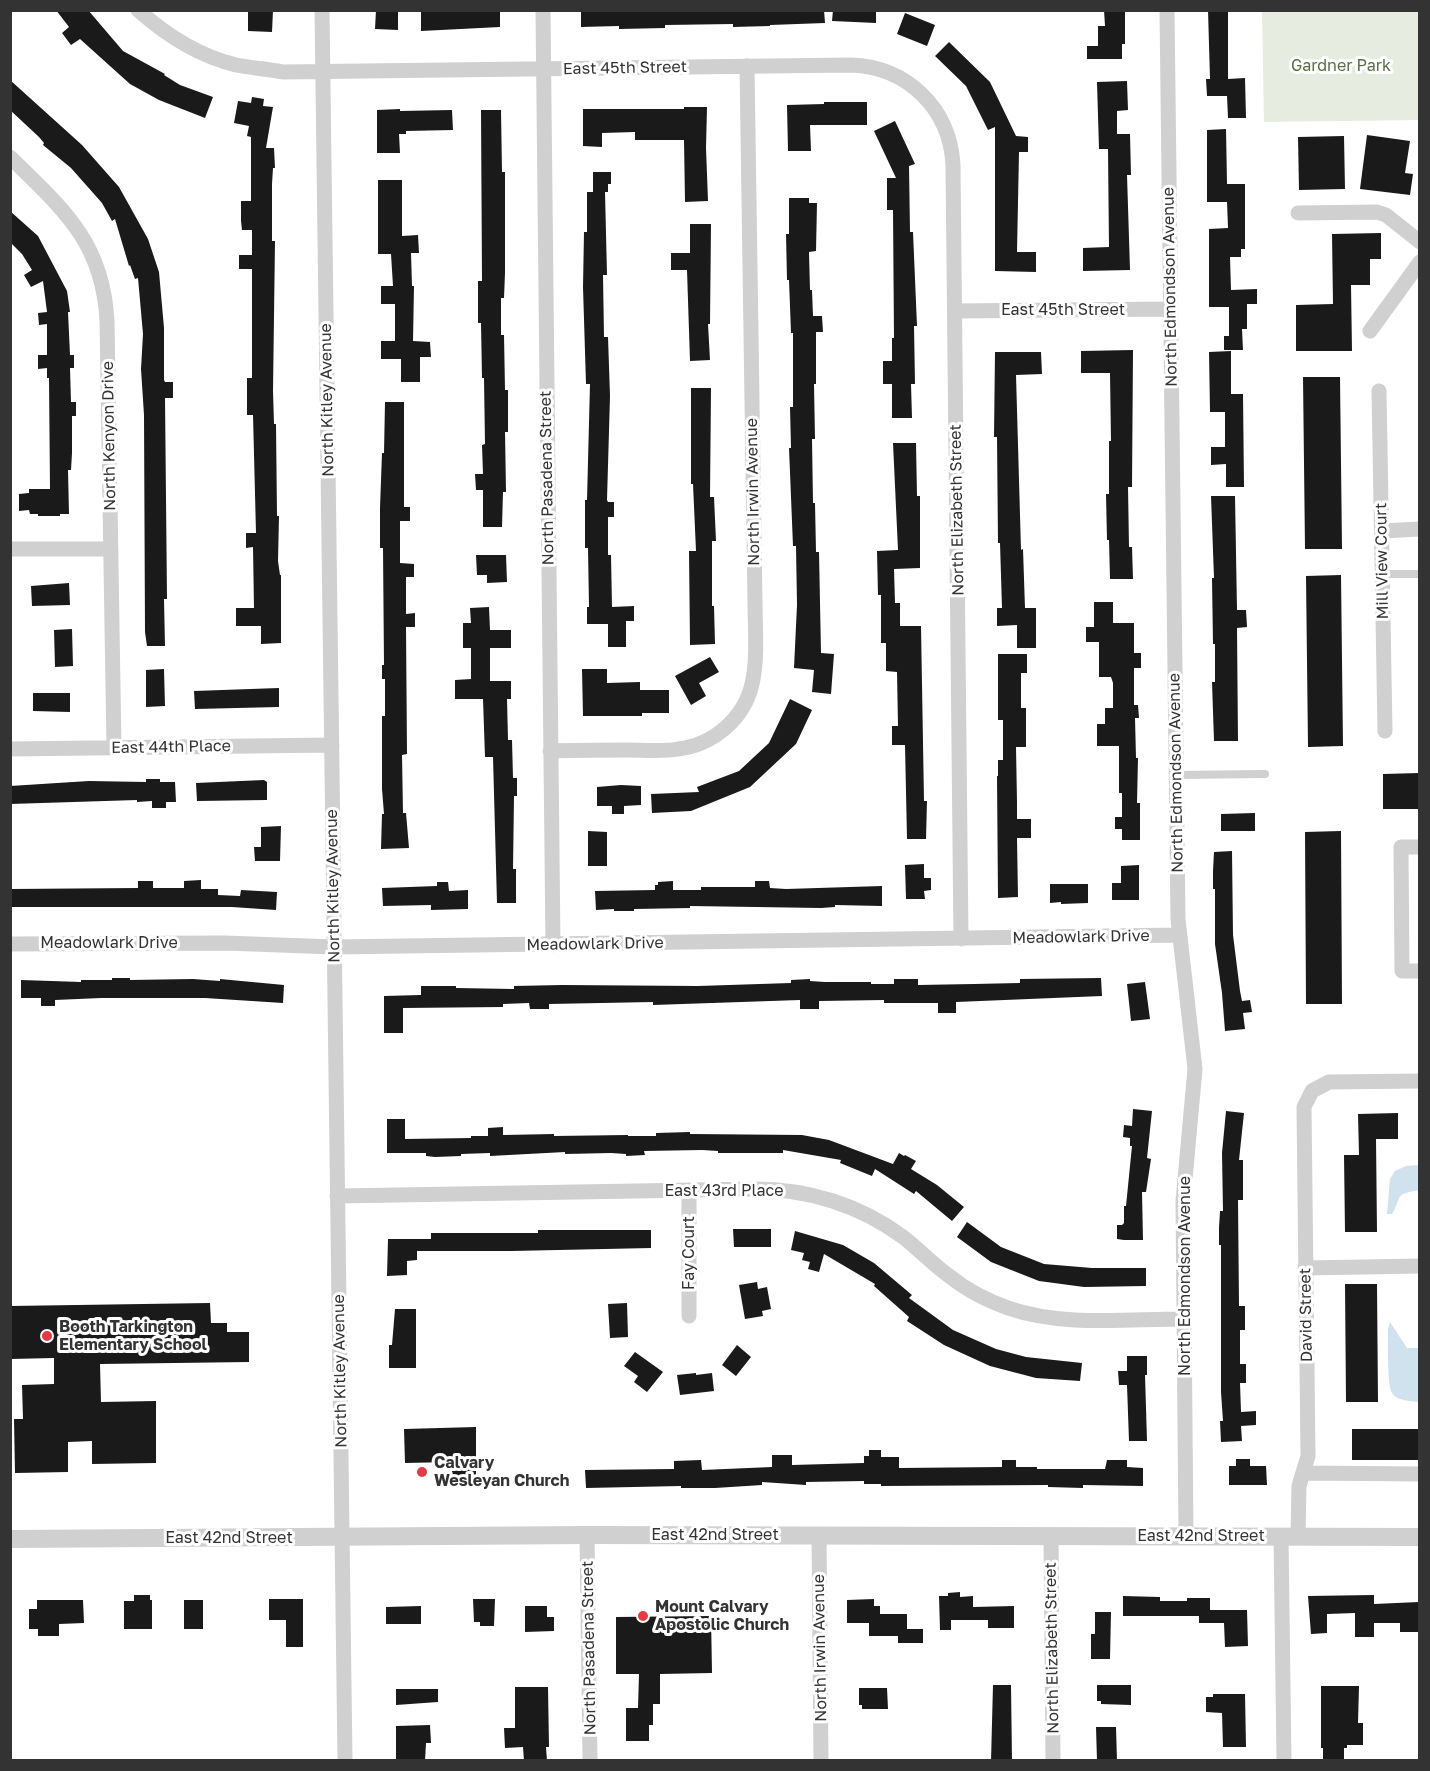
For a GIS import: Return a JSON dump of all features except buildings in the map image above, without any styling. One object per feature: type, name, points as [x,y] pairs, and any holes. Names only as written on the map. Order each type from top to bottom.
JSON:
[{"type":"street","name":"East 45th Street","points":[[138,10],[158,27],[188,46],[234,64],[283,72],[866,66],[895,75],[920,91]]},
{"type":"street","name":"North Kitley Avenue","points":[[322,10],[345,1761]]},
{"type":"street","name":"North Pasadena Street","points":[[543,10],[553,945]]},
{"type":"street","name":"North Edmondson Avenue","points":[[1167,10],[1179,935],[1195,1069],[1183,1201],[1186,1535]]},
{"type":"street","name":"North Irwin Avenue","points":[[550,751],[676,750],[699,744],[710,740],[729,725],[742,707],[751,687],[755,664],[755,602],[747,66]]},
{"type":"street","name":"North Elizabeth Street","points":[[920,91],[939,115],[952,150],[961,939]]},
{"type":"street","name":"North Kenyon Drive","points":[[10,157],[71,219],[90,250],[100,278],[107,321],[114,747]]},
{"type":"street","points":[[1298,213],[1377,212],[1386,215],[1419,242]]},
{"type":"street","points":[[1370,331],[1419,262]]},
{"type":"street","name":"East 45th Street","points":[[955,311],[1170,309]]},
{"type":"street","name":"Mill View Court","points":[[1379,391],[1385,730]]},
{"type":"street","points":[[1382,531],[1419,529]]},
{"type":"street","points":[[10,549],[111,549]]},
{"type":"street","name":"East 44th Place","points":[[10,749],[332,745]]},
{"type":"street","points":[[1419,847],[1401,847],[1401,894],[1402,971],[1419,971]]},
{"type":"street","name":"Meadowlark Drive","points":[[10,944],[225,942],[334,947],[1179,935]]},
{"type":"street","name":"David Street","points":[[1289,1536],[1299,1486],[1308,1456],[1303,1114],[1305,1103],[1310,1093],[1329,1082],[1419,1081]]},
{"type":"street","name":"Fay Court","points":[[689,1190],[689,1316]]},
{"type":"street","name":"East 43rd Place","points":[[337,1196],[783,1190],[819,1196],[853,1208],[902,1236],[952,1279],[971,1291],[1004,1306],[1032,1315],[1069,1320],[1184,1318]]},
{"type":"street","points":[[1305,1268],[1419,1266]]},
{"type":"street","points":[[1303,1473],[1419,1474]]},
{"type":"street","name":"North Pasadena Street","points":[[587,1535],[590,1761]]},
{"type":"street","name":"East 42nd Street","points":[[10,1539],[587,1535],[1419,1536]]},
{"type":"street","name":"North Irwin Avenue","points":[[819,1535],[821,1761]]},
{"type":"street","name":"North Elizabeth Street","points":[[1051,1536],[1053,1761]]},
{"type":"street","points":[[1284,1761],[1289,1536]]},
{"type":"lane","points":[[1382,574],[1419,574]]},
{"type":"lane","points":[[1176,775],[1265,774]]},
{"type":"green space","name":"Gardner Park","points":[[1262,11],[1419,11],[1419,120],[1264,122]]},
{"type":"water","points":[[1419,1165],[1419,1190],[1402,1195],[1392,1214],[1387,1214],[1390,1179],[1395,1171],[1406,1166]]},
{"type":"water","points":[[1390,1322],[1407,1348],[1419,1348],[1419,1402],[1394,1396],[1390,1388],[1388,1329]]},
{"type":"place","name":"Booth Tarkington Elementary School","points":[[47,1336]]},
{"type":"place","name":"Calvary Wesleyan Church","points":[[422,1472]]},
{"type":"place","name":"Mount Calvary Apostolic Church","points":[[643,1616]]}]
